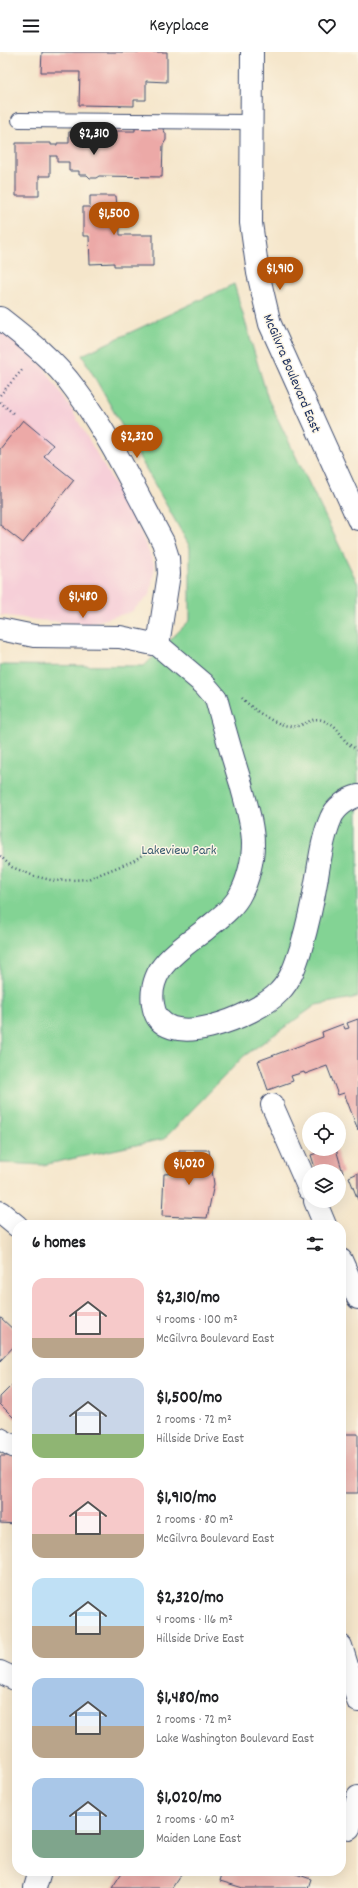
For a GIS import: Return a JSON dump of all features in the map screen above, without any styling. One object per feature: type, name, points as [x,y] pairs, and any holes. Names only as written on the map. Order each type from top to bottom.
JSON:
[{"type":"street","name":"McGilvra Boulevard East","points":[[252,52],[251,223],[258,273],[270,324],[358,518]]},
{"type":"street","points":[[0,318],[41,352],[74,387],[98,422],[162,542],[168,558],[169,574],[158,645]]},
{"type":"street","points":[[0,629],[34,636],[120,637],[158,645],[204,684],[216,698],[250,818],[253,845],[250,867],[241,894],[228,910],[171,957],[160,970],[154,983],[152,997],[153,1008],[158,1017],[166,1025],[177,1029],[190,1029],[218,1025],[245,1015],[278,993],[289,979],[298,958],[310,918],[322,852],[332,816],[340,806],[353,796],[358,796]]},
{"type":"street","points":[[272,1106],[302,1173]]},
{"type":"street","points":[[318,1208],[323,1220]]},
{"type":"street","points":[[0,1212],[12,1222]]},
{"type":"street","points":[[346,1271],[358,1298]]},
{"type":"street","points":[[0,1439],[12,1445]]},
{"type":"street","points":[[346,1662],[358,1701]]},
{"type":"street","points":[[0,1672],[12,1678]]},
{"type":"street","points":[[349,1830],[358,1797]]},
{"type":"street","points":[[35,1888],[39,1876]]},
{"type":"lane","points":[[19,120],[252,122]]},
{"type":"path","points":[[0,395],[28,363]]},
{"type":"path","points":[[0,402],[14,414]]},
{"type":"path","points":[[239,694],[252,708],[271,720],[292,726],[301,726],[309,720],[317,719],[328,722],[339,731],[344,740],[358,751]]},
{"type":"path","points":[[0,856],[12,866],[34,876],[55,880],[88,879],[133,861],[153,848]]},
{"type":"shaded area","points":[[0,330],[43,366],[70,407],[136,522],[155,566],[150,595],[131,612],[88,624],[37,620],[0,615]]},
{"type":"green space","name":"Lakeview Park","points":[[234,284],[268,399],[358,584],[358,997],[316,1005],[244,1056],[164,1139],[43,1165],[0,1163],[0,665],[144,666],[190,620],[190,547],[82,355]]},
{"type":"building","points":[[42,52],[167,52],[167,82],[146,81],[146,100],[134,100],[134,106],[79,105],[80,72],[41,72]]},
{"type":"building","points":[[135,125],[158,125],[166,134],[166,140],[163,145],[162,177],[99,176],[96,178],[90,178],[87,175],[79,175],[79,171],[69,171],[69,162],[57,162],[57,156],[50,156],[50,176],[39,176],[39,196],[16,196],[16,143],[51,143],[51,145],[57,145],[57,143],[69,143],[69,132],[89,132],[89,126],[108,126],[108,131],[135,131]]},
{"type":"building","points":[[90,196],[116,196],[117,206],[119,206],[120,235],[153,235],[153,266],[114,266],[114,263],[90,264],[89,236],[83,236],[83,207],[90,207]]},
{"type":"building","points":[[23,420],[53,445],[44,456],[74,480],[23,543],[0,525],[0,449]]},
{"type":"building","points":[[358,1019],[358,1130],[344,1093],[338,1095],[327,1066],[305,1074],[304,1072],[291,1076],[293,1081],[268,1090],[258,1061],[323,1037],[322,1032],[343,1024],[345,1029],[349,1028],[347,1023]]},
{"type":"building","points":[[179,1150],[209,1150],[214,1184],[207,1218],[162,1216],[164,1174],[177,1173]]},
{"type":"building","points":[[311,1156],[338,1156],[340,1164],[314,1164]]},
{"type":"building","points":[[358,1173],[358,1200],[349,1177]]},
{"type":"building","points":[[0,1317],[12,1328],[12,1348],[0,1361]]},
{"type":"building","points":[[12,1385],[12,1416],[0,1404],[0,1397]]},
{"type":"building","points":[[346,1434],[358,1434],[358,1493],[346,1493]]},
{"type":"building","points":[[0,1456],[12,1456],[12,1524],[0,1523]]},
{"type":"building","points":[[120,1876],[180,1876],[172,1888],[112,1888]]},
{"type":"building","points":[[222,1876],[302,1876],[311,1879],[308,1888],[243,1888],[220,1881]]}]
